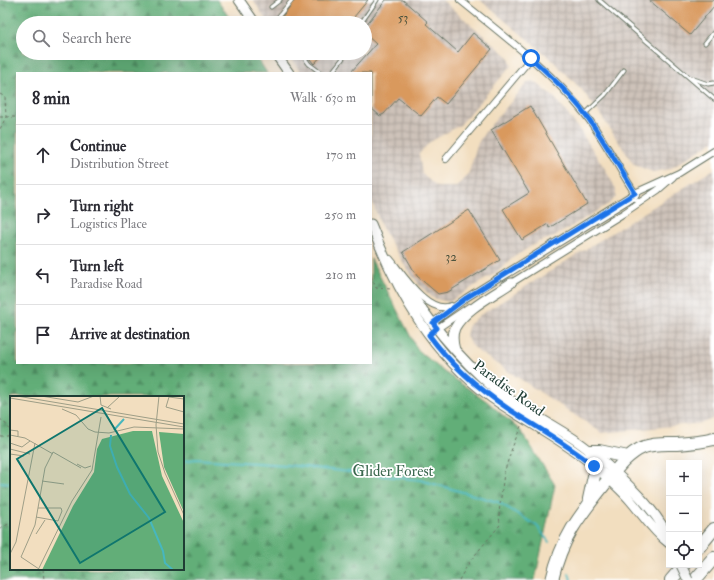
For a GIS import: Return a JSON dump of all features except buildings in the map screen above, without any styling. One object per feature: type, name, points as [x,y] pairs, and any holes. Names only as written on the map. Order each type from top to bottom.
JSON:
[{"type":"highway","points":[[552,580],[556,561],[564,540],[571,528],[589,503],[628,457],[636,451],[650,445],[695,442],[714,439]]},
{"type":"highway","points":[[591,451],[599,451],[628,457]]},
{"type":"highway","points":[[589,503],[594,476],[594,466]]},
{"type":"highway","points":[[702,543],[714,529]]},
{"type":"highway","points":[[695,580],[714,558]]},
{"type":"highway","points":[[671,580],[681,568]]},
{"type":"street","points":[[239,0],[250,16]]},
{"type":"street","points":[[460,0],[553,78],[585,114],[603,140],[641,202]]},
{"type":"street","points":[[446,159],[531,58]]},
{"type":"street","points":[[280,60],[288,72]]},
{"type":"street","points":[[435,325],[511,283],[641,202],[679,173],[714,151]]},
{"type":"street","points":[[427,332],[456,305],[477,291],[635,193],[679,173]]},
{"type":"street","name":"Paradise Road","points":[[372,224],[402,279],[455,350],[502,394],[555,426],[591,451],[612,475],[653,529],[666,540]]},
{"type":"street","name":"Paradise Road","points":[[372,225],[382,253],[413,313],[454,365],[477,386],[524,419],[567,446],[594,466],[612,475],[648,506],[662,525],[666,534]]},
{"type":"street","points":[[390,259],[424,299],[441,308],[456,305]]},
{"type":"street","points":[[455,350],[453,335],[455,328],[464,316],[511,283]]},
{"type":"street","points":[[682,568],[688,580]]},
{"type":"lane","points":[[271,7],[280,0]]},
{"type":"lane","points":[[279,16],[292,0]]},
{"type":"lane","points":[[366,16],[377,0]]},
{"type":"lane","points":[[599,0],[714,99]]},
{"type":"lane","points":[[705,43],[714,32]]},
{"type":"lane","points":[[306,60],[309,64],[321,72]]},
{"type":"lane","points":[[334,72],[342,60]]},
{"type":"lane","points":[[585,114],[605,94],[624,70]]},
{"type":"lane","points":[[687,76],[708,84],[714,83]]},
{"type":"lane","points":[[477,291],[498,281],[628,202],[634,199],[641,202]]},
{"type":"path","points":[[0,94],[5,97],[6,117],[0,129]]},
{"type":"path","points":[[0,117],[16,117]]},
{"type":"path","points":[[372,278],[376,288],[400,290]]},
{"type":"path","points":[[0,419],[10,430]]},
{"type":"path","points":[[459,580],[470,561],[500,525],[499,513],[504,473],[524,419]]},
{"type":"path","points":[[0,436],[10,434]]},
{"type":"path","points":[[0,528],[10,523]]},
{"type":"path","points":[[43,570],[44,580]]},
{"type":"shaded area","points":[[253,0],[442,0],[509,57],[511,66],[460,125],[430,142],[419,154],[422,174],[437,187],[456,187],[468,175],[478,143],[485,132],[528,82],[534,81],[554,97],[577,126],[616,189],[616,197],[610,203],[554,237],[538,242],[514,257],[497,272],[449,302],[433,298],[420,286],[405,266],[381,226],[372,201],[372,72],[300,72],[293,60],[372,60],[372,16],[263,16]]},
{"type":"shaded area","points":[[480,0],[714,0],[714,141],[670,169],[653,172],[634,165],[582,90],[550,58]]},
{"type":"shaded area","points":[[714,169],[714,418],[703,423],[602,433],[479,352],[470,344],[466,335],[469,325],[480,315]]},
{"type":"green space","name":"Glider Forest","points":[[0,0],[217,0],[228,16],[16,16],[16,60],[259,60],[266,72],[16,72],[16,364],[372,364],[372,261],[417,349],[444,372],[488,402],[522,432],[555,485],[535,580],[0,580]]},
{"type":"waterway","points":[[184,461],[196,459],[287,465],[420,480],[498,502],[537,526],[549,542]]},
{"type":"waterway","points":[[0,482],[10,483]]},
{"type":"waterway","points":[[569,573],[571,580]]},
{"type":"route","points":[[531,58],[553,78],[585,114],[603,140],[635,193],[466,298],[433,323],[437,328],[429,335],[454,365],[477,386],[510,410],[582,456],[594,466]]}]
